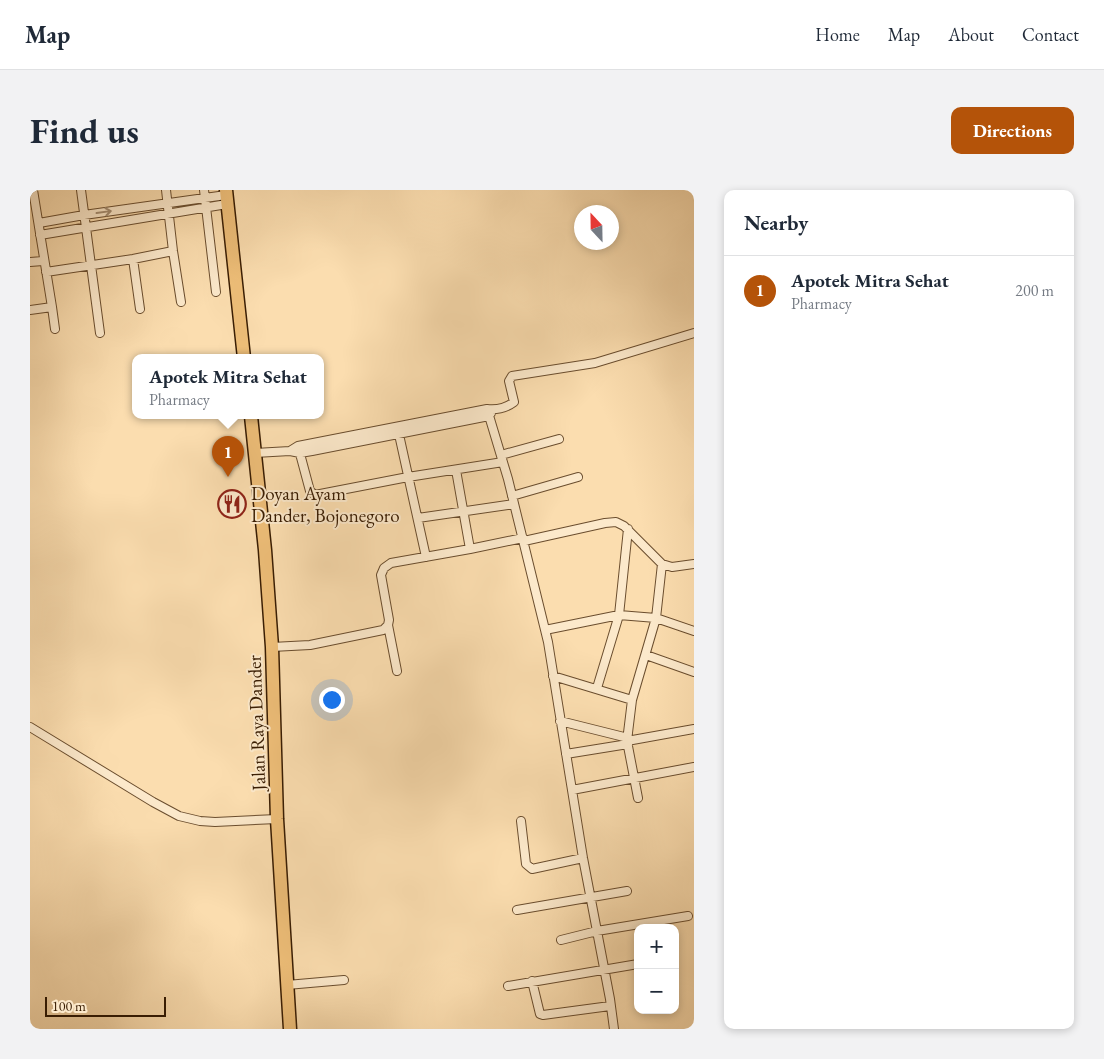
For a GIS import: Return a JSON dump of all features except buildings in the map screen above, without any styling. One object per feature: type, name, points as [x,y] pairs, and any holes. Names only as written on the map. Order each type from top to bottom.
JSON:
[{"type":"main road","points":[[226,196],[244,354]]},
{"type":"main road","name":"Jalan Raya Dander","points":[[251,419],[265,550],[272,647],[277,819],[290,1029]]},
{"type":"street","points":[[80,190],[100,333]]},
{"type":"street","points":[[166,190],[172,251],[182,302]]},
{"type":"street","points":[[32,191],[35,219],[40,235],[55,329]]},
{"type":"street","points":[[35,219],[84,215],[168,203],[204,194],[226,196]]},
{"type":"street","points":[[204,194],[216,292]]},
{"type":"street","points":[[40,235],[205,207],[226,196]]},
{"type":"street","points":[[46,272],[172,251]]},
{"type":"street","points":[[133,259],[140,309]]},
{"type":"street","points":[[30,262],[44,260]]},
{"type":"street","points":[[30,310],[52,307]]},
{"type":"street","points":[[255,453],[311,448],[490,411],[514,402],[509,381],[512,376],[567,369],[694,333]]},
{"type":"street","points":[[490,411],[546,630],[583,858],[614,1029]]},
{"type":"street","points":[[399,431],[426,557]]},
{"type":"street","points":[[299,449],[310,491],[315,496],[408,477],[456,470],[502,458],[559,439]]},
{"type":"street","points":[[456,470],[470,549]]},
{"type":"street","points":[[418,518],[463,512],[513,500],[578,477]]},
{"type":"street","points":[[397,671],[382,580],[382,571],[391,563],[524,540],[610,522],[621,524],[628,529],[662,564],[672,567],[694,564]]},
{"type":"street","points":[[596,688],[620,615],[628,529]]},
{"type":"street","points":[[638,798],[628,741],[632,700],[656,618],[662,564]]},
{"type":"street","points":[[546,630],[620,615],[656,618],[694,631]]},
{"type":"street","points":[[272,647],[318,644],[384,630],[388,625]]},
{"type":"street","points":[[646,655],[694,672]]},
{"type":"street","points":[[553,676],[632,700]]},
{"type":"street","points":[[560,721],[628,741]]},
{"type":"street","points":[[30,727],[152,802],[179,816],[215,822],[277,819]]},
{"type":"street","points":[[566,754],[694,729]]},
{"type":"street","points":[[572,790],[694,768]]},
{"type":"street","points":[[521,821],[526,864],[532,869],[583,858]]},
{"type":"street","points":[[516,910],[628,891]]},
{"type":"street","points":[[669,924],[688,916]]},
{"type":"street","points":[[561,940],[597,931],[634,927]]},
{"type":"street","points":[[508,986],[634,965]]},
{"type":"street","points":[[287,984],[344,980]]},
{"type":"street","points":[[532,981],[538,1009],[540,1014],[543,1015],[610,1006]]},
{"type":"place","name":"Apotek Mitra Sehat","points":[[228,477]]},
{"type":"place","name":"Doyan Ayam Dander, Bojonegoro","points":[[232,504]]}]
